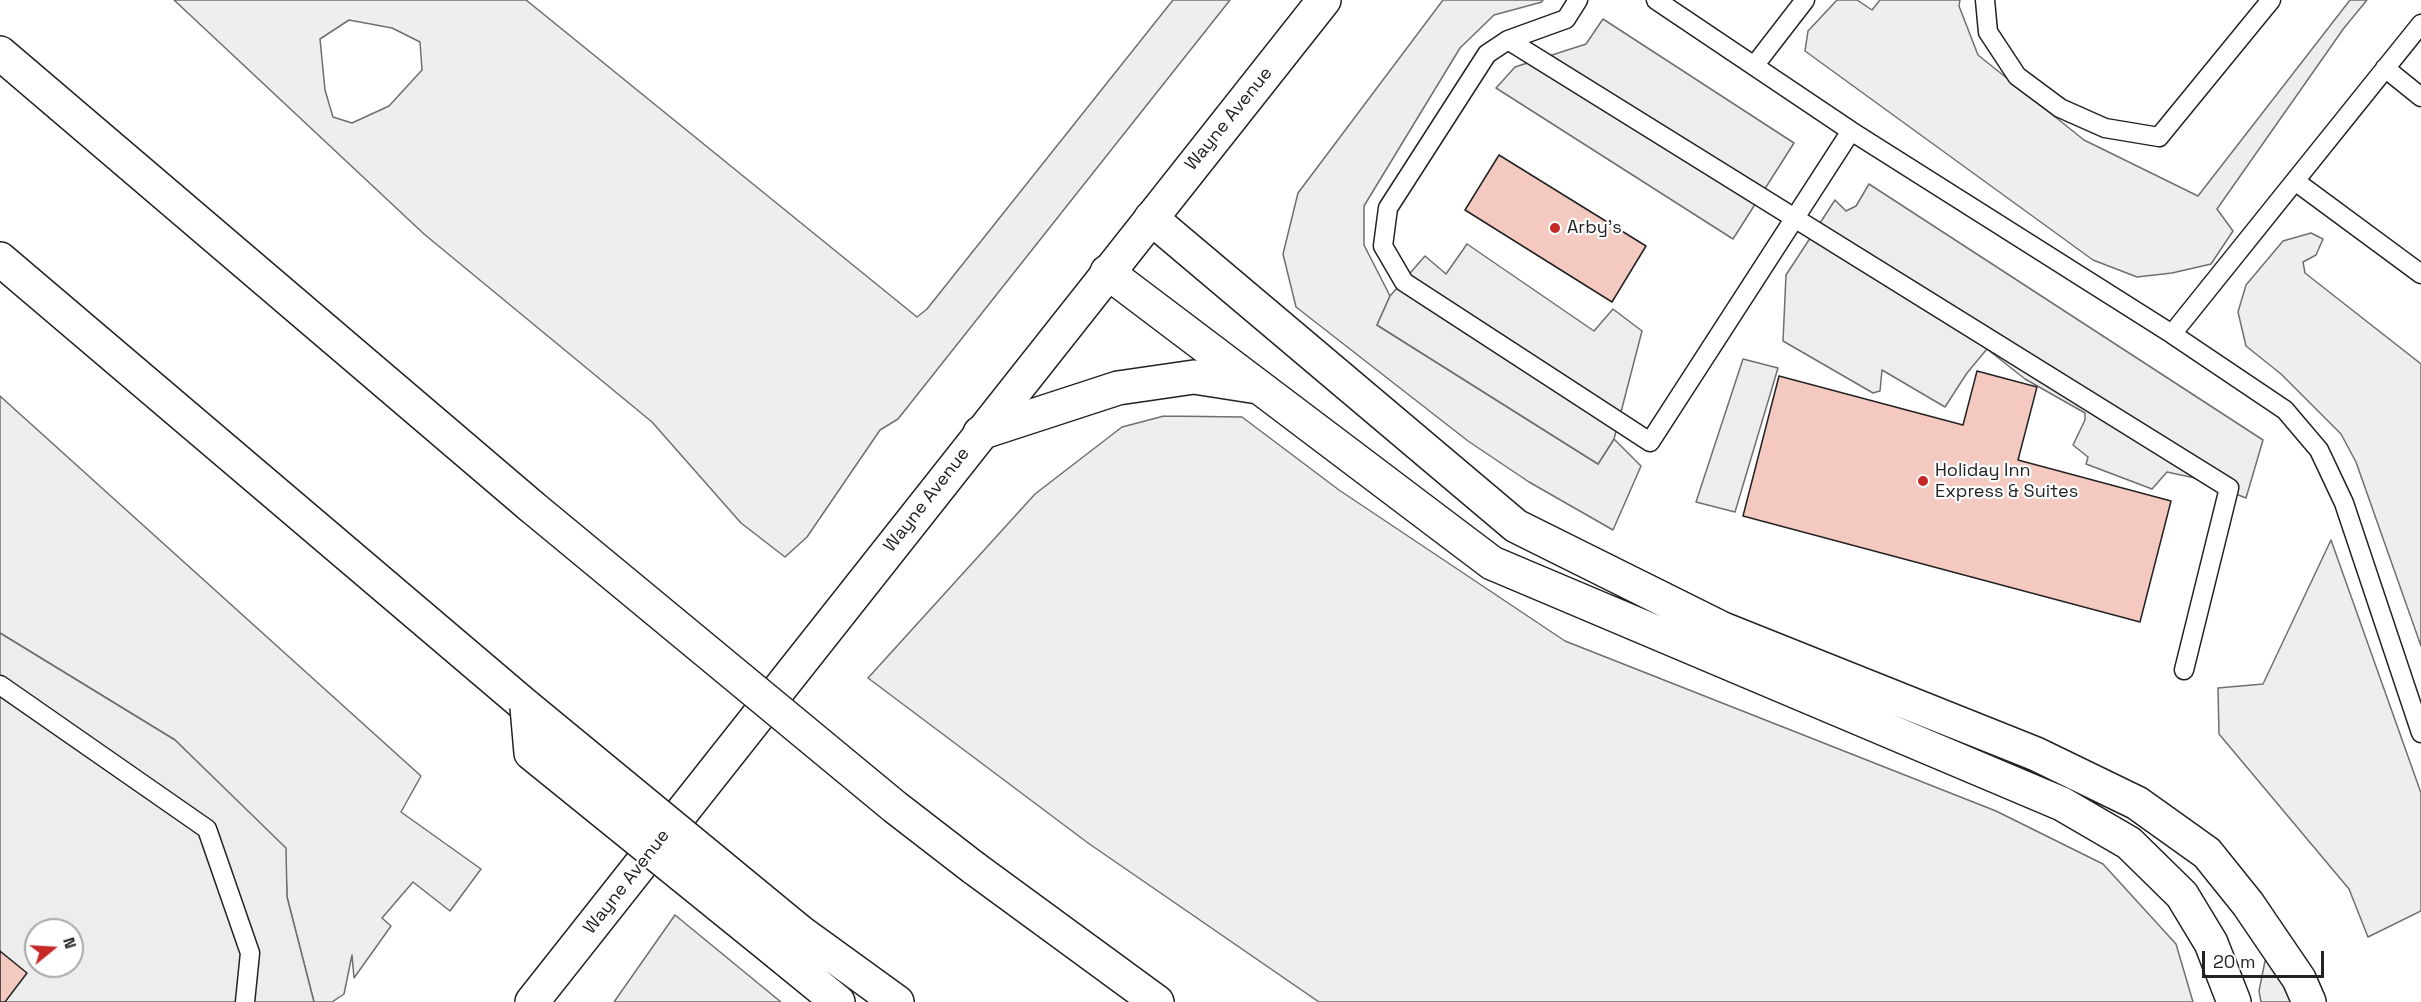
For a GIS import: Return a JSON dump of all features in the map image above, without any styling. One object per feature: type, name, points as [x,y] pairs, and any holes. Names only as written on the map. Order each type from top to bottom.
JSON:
[{"type":"main road","name":"Wayne Avenue","points":[[532,1002],[1324,0]]},
{"type":"main road","points":[[0,53],[531,506],[895,807],[1156,1002]]},
{"type":"main road","points":[[1151,218],[1516,526],[1724,629],[2036,754],[2137,802],[2207,853],[2248,904],[2299,979],[2309,1002]]},
{"type":"main road","points":[[0,259],[527,706],[788,942],[838,1002]]},
{"type":"main road","points":[[1107,272],[1492,563],[2062,804],[2128,843],[2182,895],[2211,943],[2234,1002]]},
{"type":"main road","points":[[980,433],[1118,388],[1194,377],[1260,388]]},
{"type":"main road","points":[[788,942],[897,1002]]},
{"type":"lane","points":[[1578,0],[1566,19],[1508,40],[1487,54],[1388,208],[1383,246],[1404,282],[1650,442],[1851,131]]},
{"type":"lane","points":[[1656,0],[1851,131],[2172,334],[2285,410],[2319,450],[2344,503],[2421,732]]},
{"type":"lane","points":[[1754,66],[1805,0]]},
{"type":"lane","points":[[1985,0],[1988,32],[2017,76],[2060,108],[2105,129],[2159,137],[2266,6],[2247,0]]},
{"type":"lane","points":[[2172,334],[2421,24]]},
{"type":"lane","points":[[1508,40],[2229,488],[2184,670]]},
{"type":"lane","points":[[2385,68],[2421,97]]},
{"type":"lane","points":[[2295,181],[2421,274]]},
{"type":"lane","points":[[0,685],[207,829],[250,952],[245,1002]]},
{"type":"shaded area","points":[[174,0],[526,0],[917,317],[927,309],[1173,0],[1230,0],[898,419],[880,430],[807,537],[785,557],[741,523],[652,422],[424,234]],"holes":[[[349,20],[392,28],[420,42],[422,70],[389,106],[352,123],[333,117],[325,90],[320,39]]]},
{"type":"shaded area","points":[[1443,0],[1543,0],[1494,15],[1460,48],[1364,206],[1364,245],[1390,296],[1377,325],[1598,464],[1614,439],[1641,466],[1613,530],[1529,482],[1468,441],[1296,307],[1283,254],[1298,193]]},
{"type":"shaded area","points":[[1837,0],[1857,0],[1872,10],[1880,0],[1960,0],[1959,6],[1978,55],[2084,140],[2198,196],[2350,0],[2367,0],[2344,28],[2217,209],[2233,231],[2211,264],[2172,273],[2137,277],[2093,260],[1805,51],[1808,31]]},
{"type":"shaded area","points":[[1603,19],[1794,143],[1733,239],[1496,88],[1515,67],[1586,44]]},
{"type":"shaded area","points":[[1869,184],[2263,440],[2246,498],[2195,478],[2167,472],[2152,489],[2086,464],[2088,457],[2073,445],[2085,420],[2085,413],[2025,379],[1987,349],[1967,373],[1945,407],[1882,370],[1880,391],[1873,393],[1783,341],[1786,275],[1835,200],[1846,211],[1856,206]]},
{"type":"shaded area","points":[[2311,233],[2323,239],[2316,255],[2303,262],[2305,273],[2421,364],[2421,646],[2356,462],[2341,434],[2281,374],[2246,346],[2238,312],[2246,285],[2283,241]]},
{"type":"shaded area","points":[[1467,244],[1594,331],[1613,309],[1642,331],[1614,439],[1598,464],[1377,325],[1390,296],[1425,256],[1446,274]]},
{"type":"shaded area","points":[[1743,359],[1778,368],[1735,512],[1696,502]]},
{"type":"shaded area","points":[[0,396],[421,776],[401,812],[481,869],[450,911],[413,882],[382,918],[391,926],[354,978],[352,955],[344,994],[332,1002],[314,1002],[287,897],[285,848],[175,740],[0,633]]},
{"type":"shaded area","points":[[1164,416],[1242,417],[1339,490],[1565,641],[1996,811],[2103,864],[2176,944],[2193,1002],[1319,1002],[1088,843],[868,678],[1035,494],[1122,427]]},
{"type":"shaded area","points":[[2331,540],[2421,793],[2421,911],[2368,937],[2349,889],[2219,734],[2218,688],[2263,684]]},
{"type":"shaded area","points":[[0,633],[175,740],[286,848],[287,897],[314,1002],[0,1002]]},
{"type":"shaded area","points":[[675,915],[781,1002],[614,1002]]},
{"type":"shaded area","points":[[2276,960],[2295,1002],[2261,1002],[2259,991],[2265,961]]},
{"type":"building","name":"Arby's","points":[[1499,155],[1646,246],[1612,302],[1465,210]]},
{"type":"building","name":"Holiday Inn Express & Suites","points":[[1977,371],[2037,387],[2018,460],[2171,501],[2140,622],[1743,516],[1779,376],[1963,425]]},
{"type":"building","points":[[0,951],[24,971],[24,977],[5,1002],[0,1002]]},
{"type":"place","name":"Arby's","points":[[1555,228]]},
{"type":"place","name":"Holiday Inn Express & Suites","points":[[1923,481]]}]
